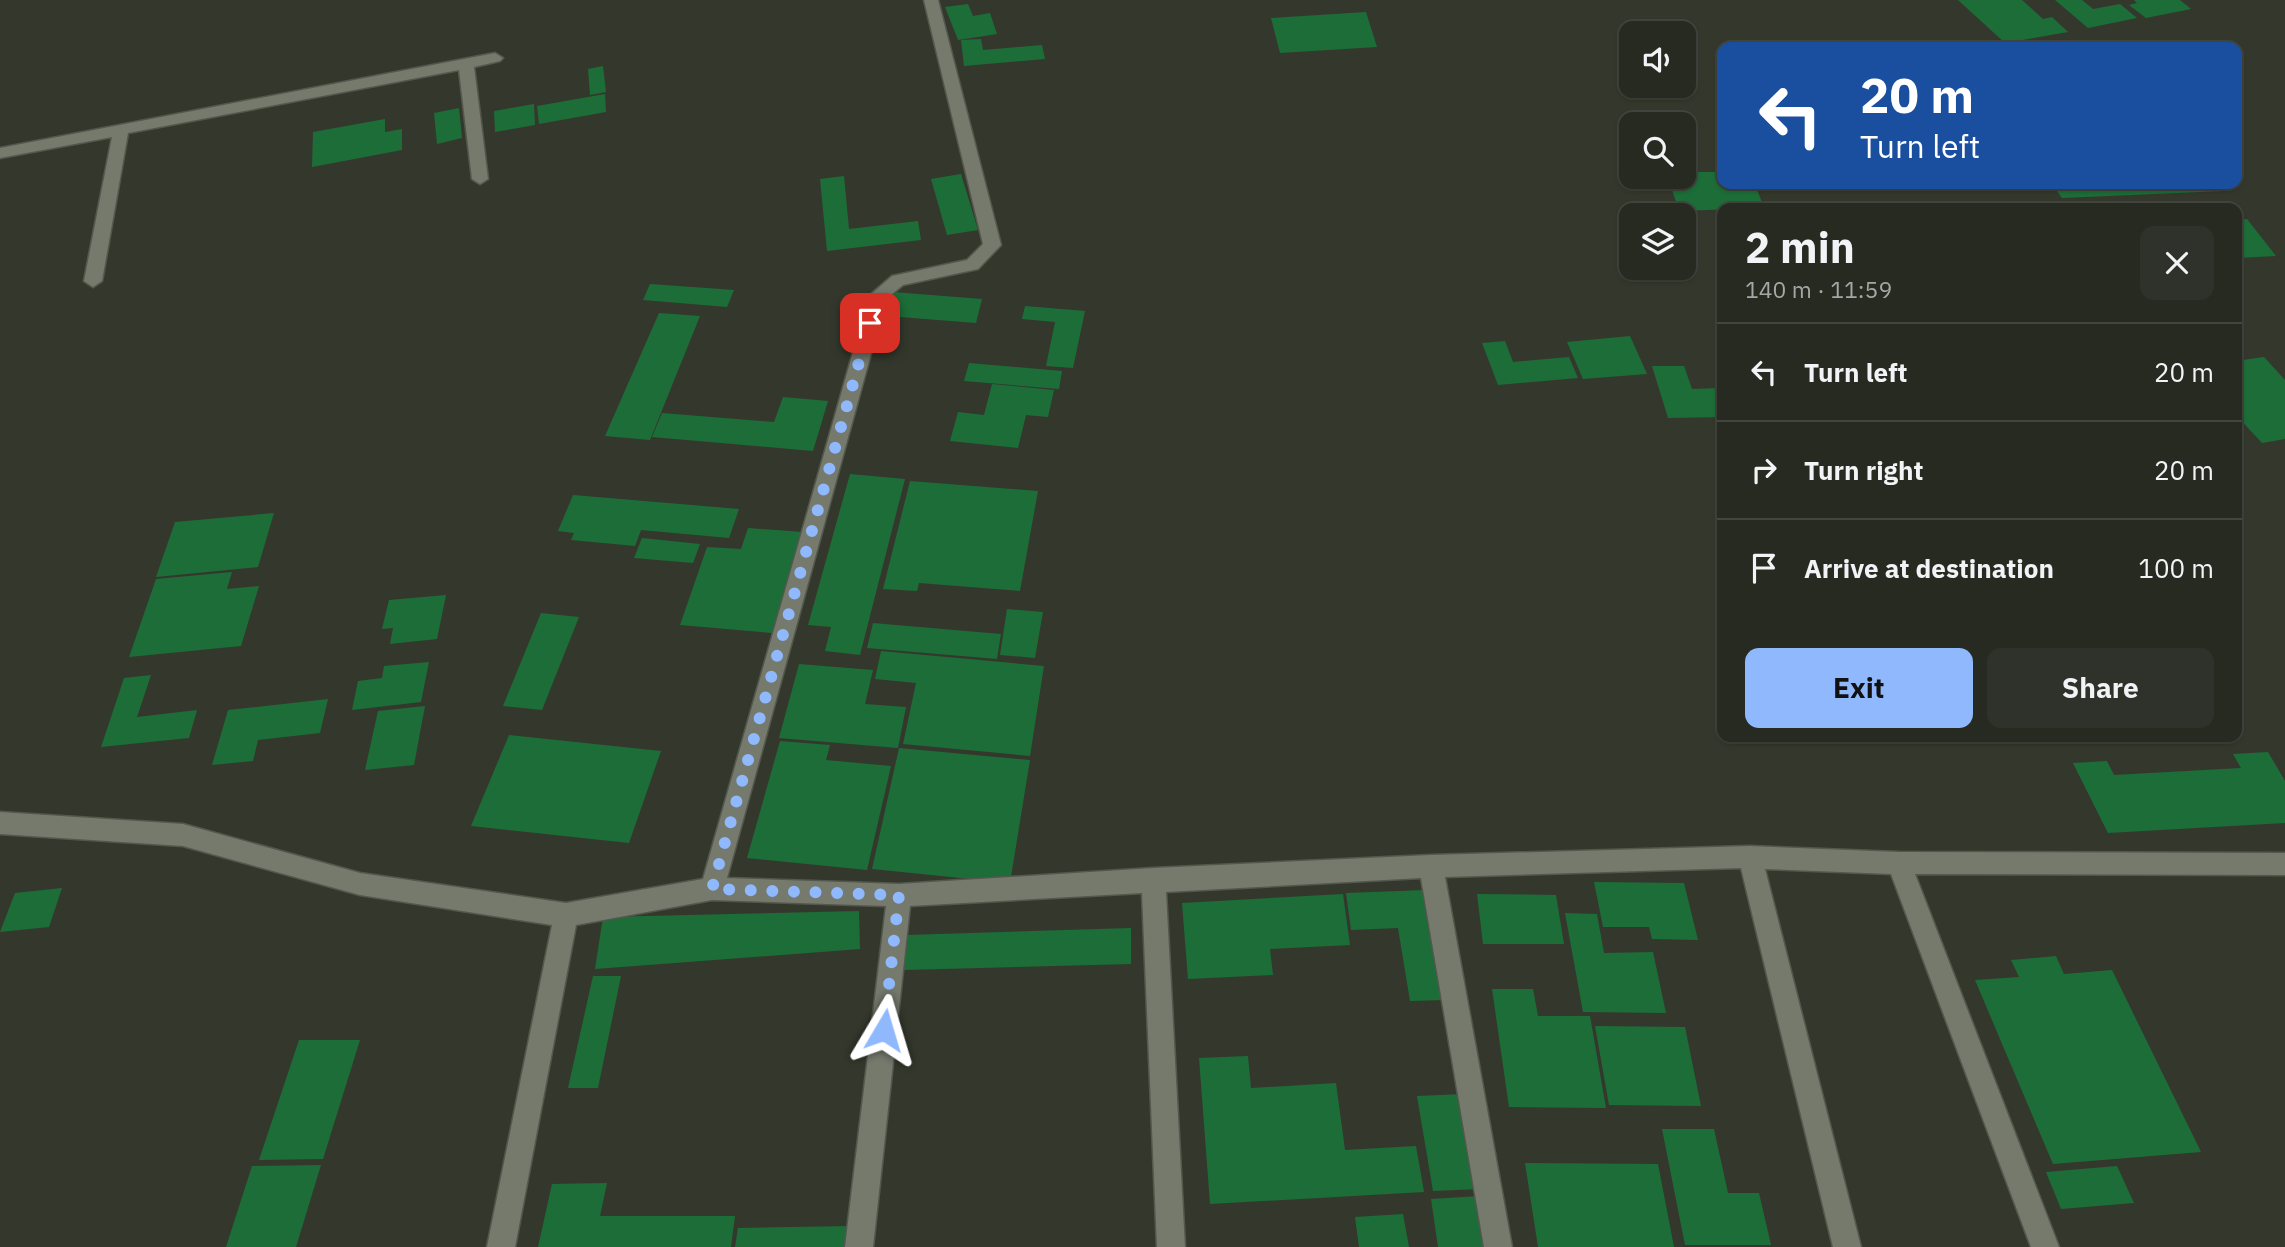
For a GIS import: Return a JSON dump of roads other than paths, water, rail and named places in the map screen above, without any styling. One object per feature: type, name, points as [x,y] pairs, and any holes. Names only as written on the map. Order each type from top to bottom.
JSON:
[{"type":"street","points":[[712,889],[878,296],[898,280],[972,265],[992,244],[931,0]]},
{"type":"street","points":[[0,153],[495,58]]},
{"type":"street","points":[[466,65],[480,179]]},
{"type":"street","points":[[93,281],[121,131]]},
{"type":"street","points":[[0,822],[183,835],[360,884],[566,915],[712,889],[899,895],[1153,879],[1431,866],[1750,857],[1899,863],[2285,864]]},
{"type":"street","points":[[1750,857],[1847,1247]]},
{"type":"street","points":[[1899,863],[2045,1247]]},
{"type":"street","points":[[1431,866],[1498,1247]]},
{"type":"street","points":[[1153,879],[1171,1247]]},
{"type":"street","points":[[859,1247],[899,895]]},
{"type":"street","points":[[501,1247],[566,915]]}]
